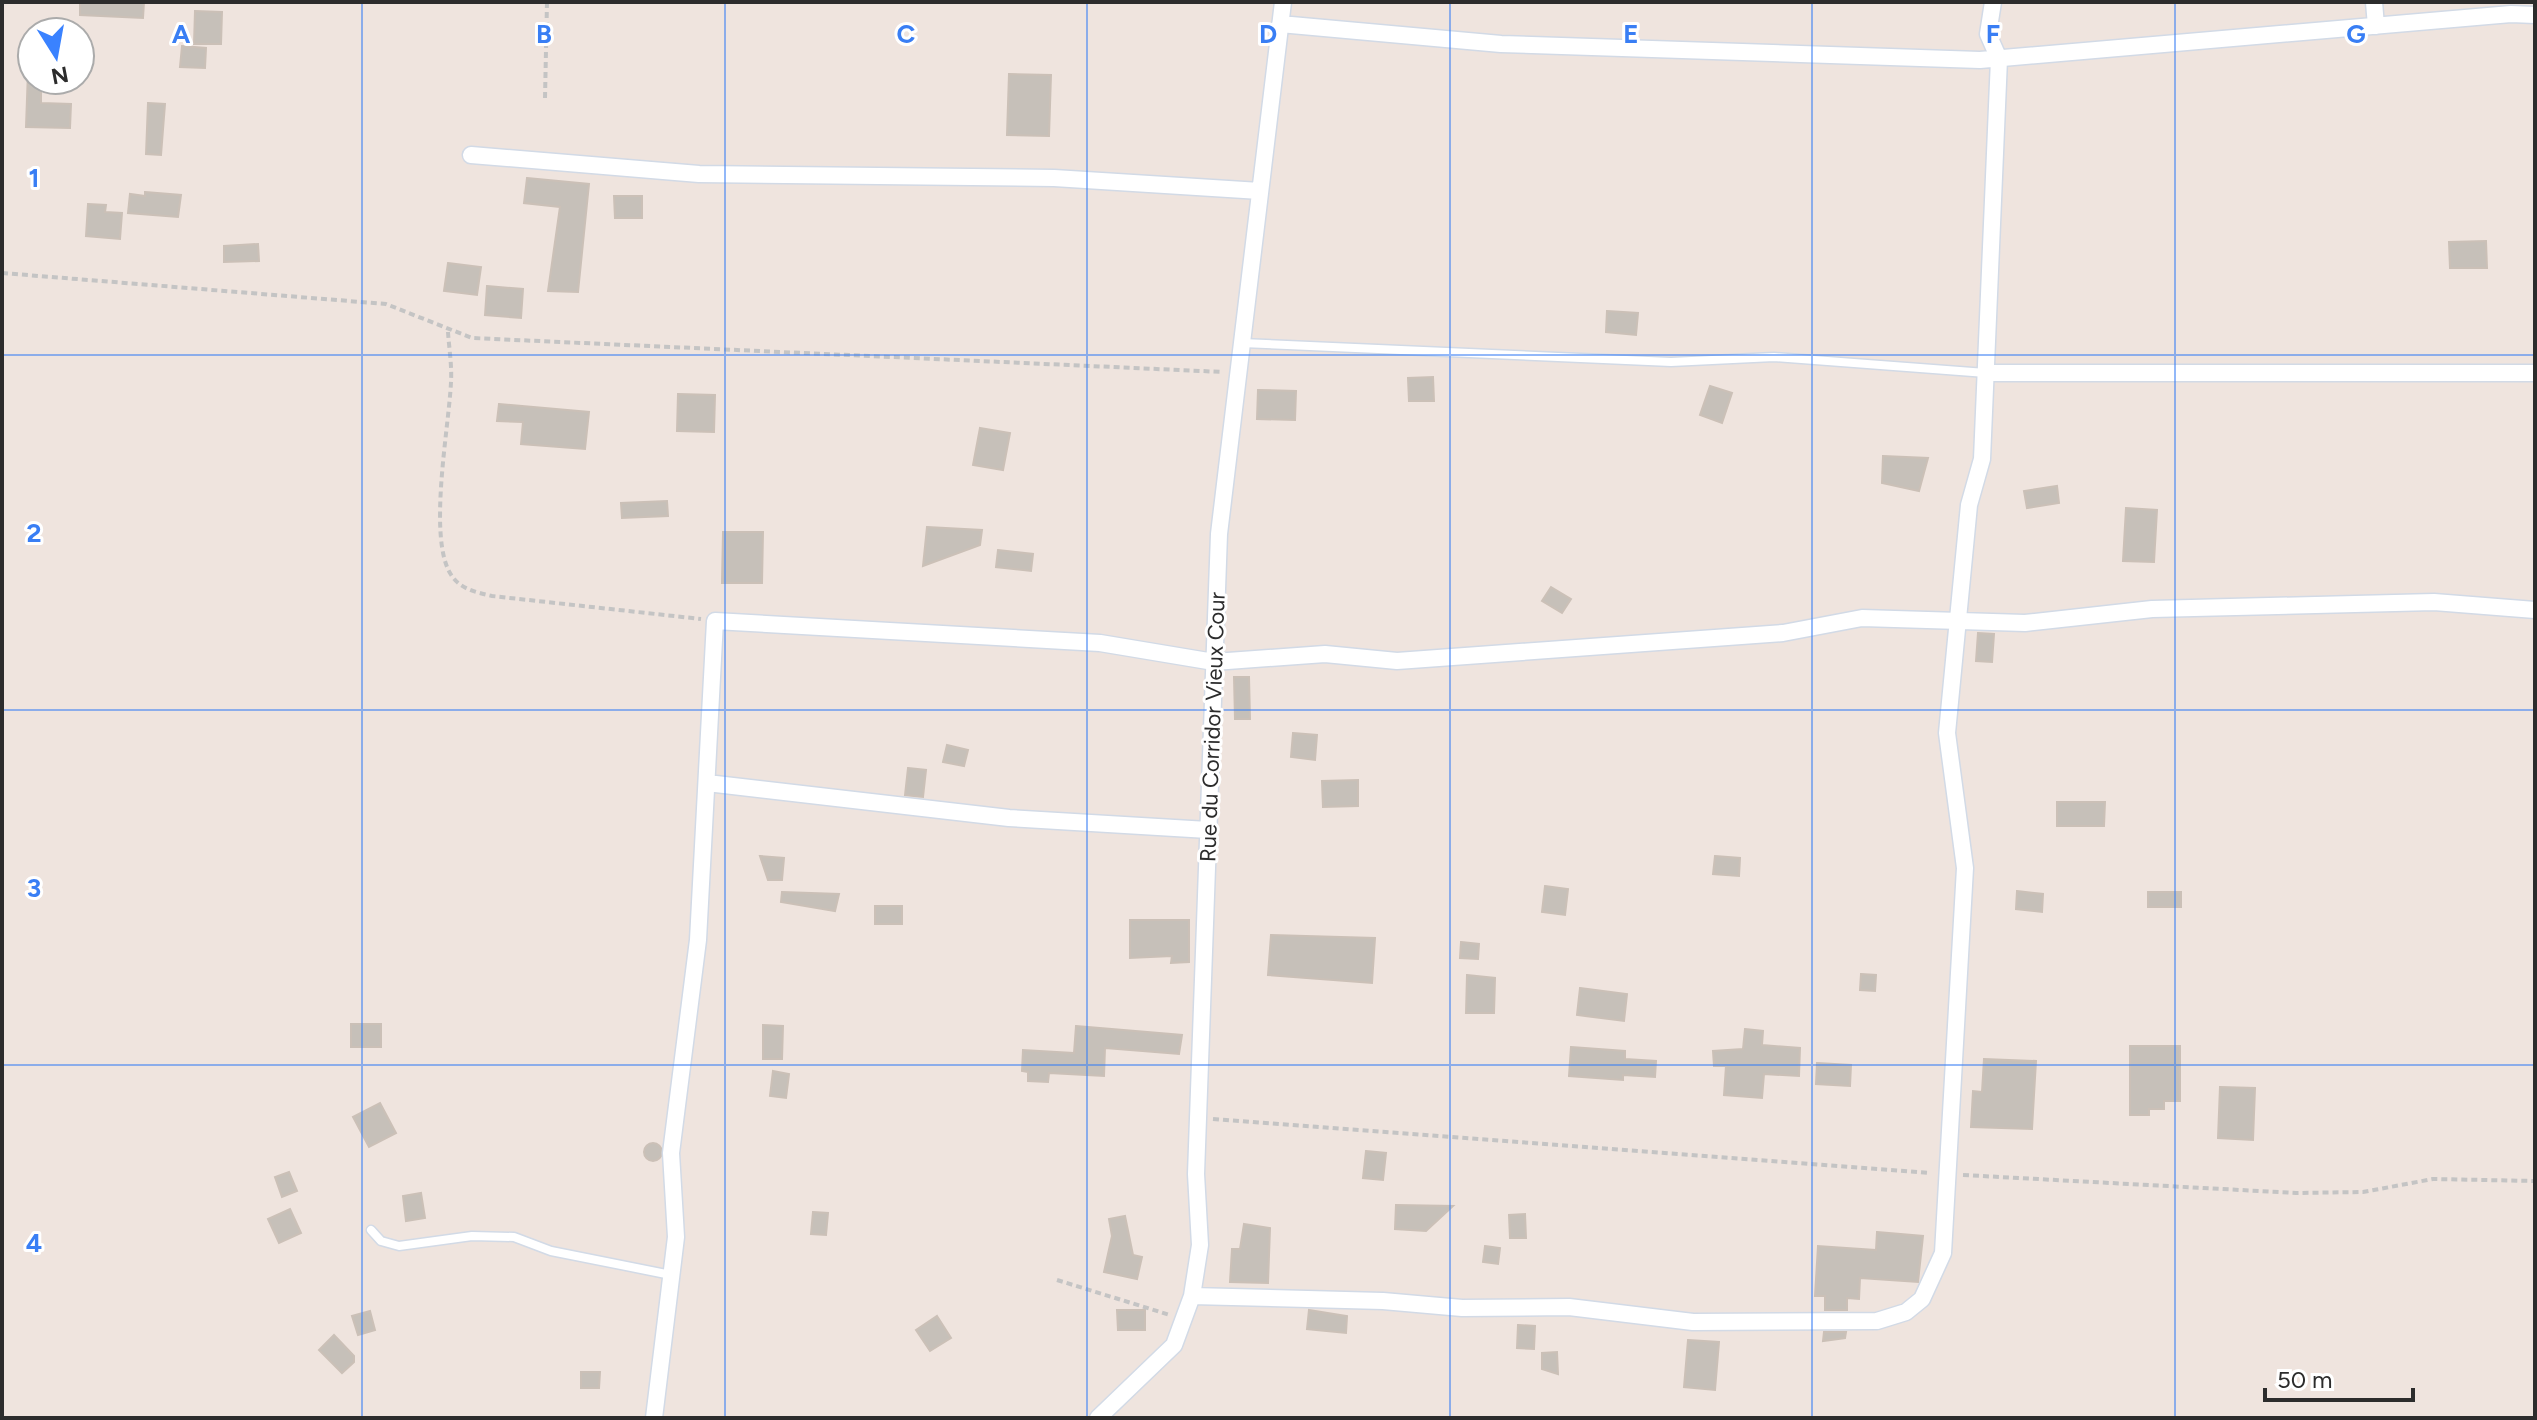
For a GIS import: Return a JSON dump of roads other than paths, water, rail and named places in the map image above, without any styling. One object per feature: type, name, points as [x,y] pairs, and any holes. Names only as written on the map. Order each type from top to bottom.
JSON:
[{"type":"street","name":"Rue du Corridor Vieux Cour","points":[[1098,1418],[1174,1345],[1192,1296],[1200,1245],[1196,1174],[1219,534],[1283,2]]},
{"type":"street","points":[[1192,1296],[1379,1301],[1462,1308],[1569,1307],[1693,1322],[1877,1321],[1906,1312],[1922,1299],[1943,1253],[1950,1175],[1965,868],[1947,733],[1969,505],[1982,459],[1999,59],[1988,34],[1993,2]]},
{"type":"street","points":[[2374,2],[2376,26]]},
{"type":"street","points":[[1280,24],[1501,44],[1999,59],[2376,26],[2511,8],[2535,15]]},
{"type":"street","points":[[471,155],[699,174],[1054,178],[1260,191]]},
{"type":"street","points":[[1986,373],[2535,373]]},
{"type":"street","points":[[654,1418],[676,1237],[671,1153],[698,940],[715,621],[1100,643],[1214,662],[1325,654],[1397,661],[1783,633],[1862,618],[2025,623],[2152,609],[2434,602],[2535,610]]},
{"type":"street","points":[[707,783],[1009,818],[1208,830]]},
{"type":"lane","points":[[1242,343],[1671,362],[1774,357],[1986,373]]},
{"type":"lane","points":[[371,1230],[381,1241],[399,1246],[472,1236],[514,1237],[551,1251],[671,1275]]}]
